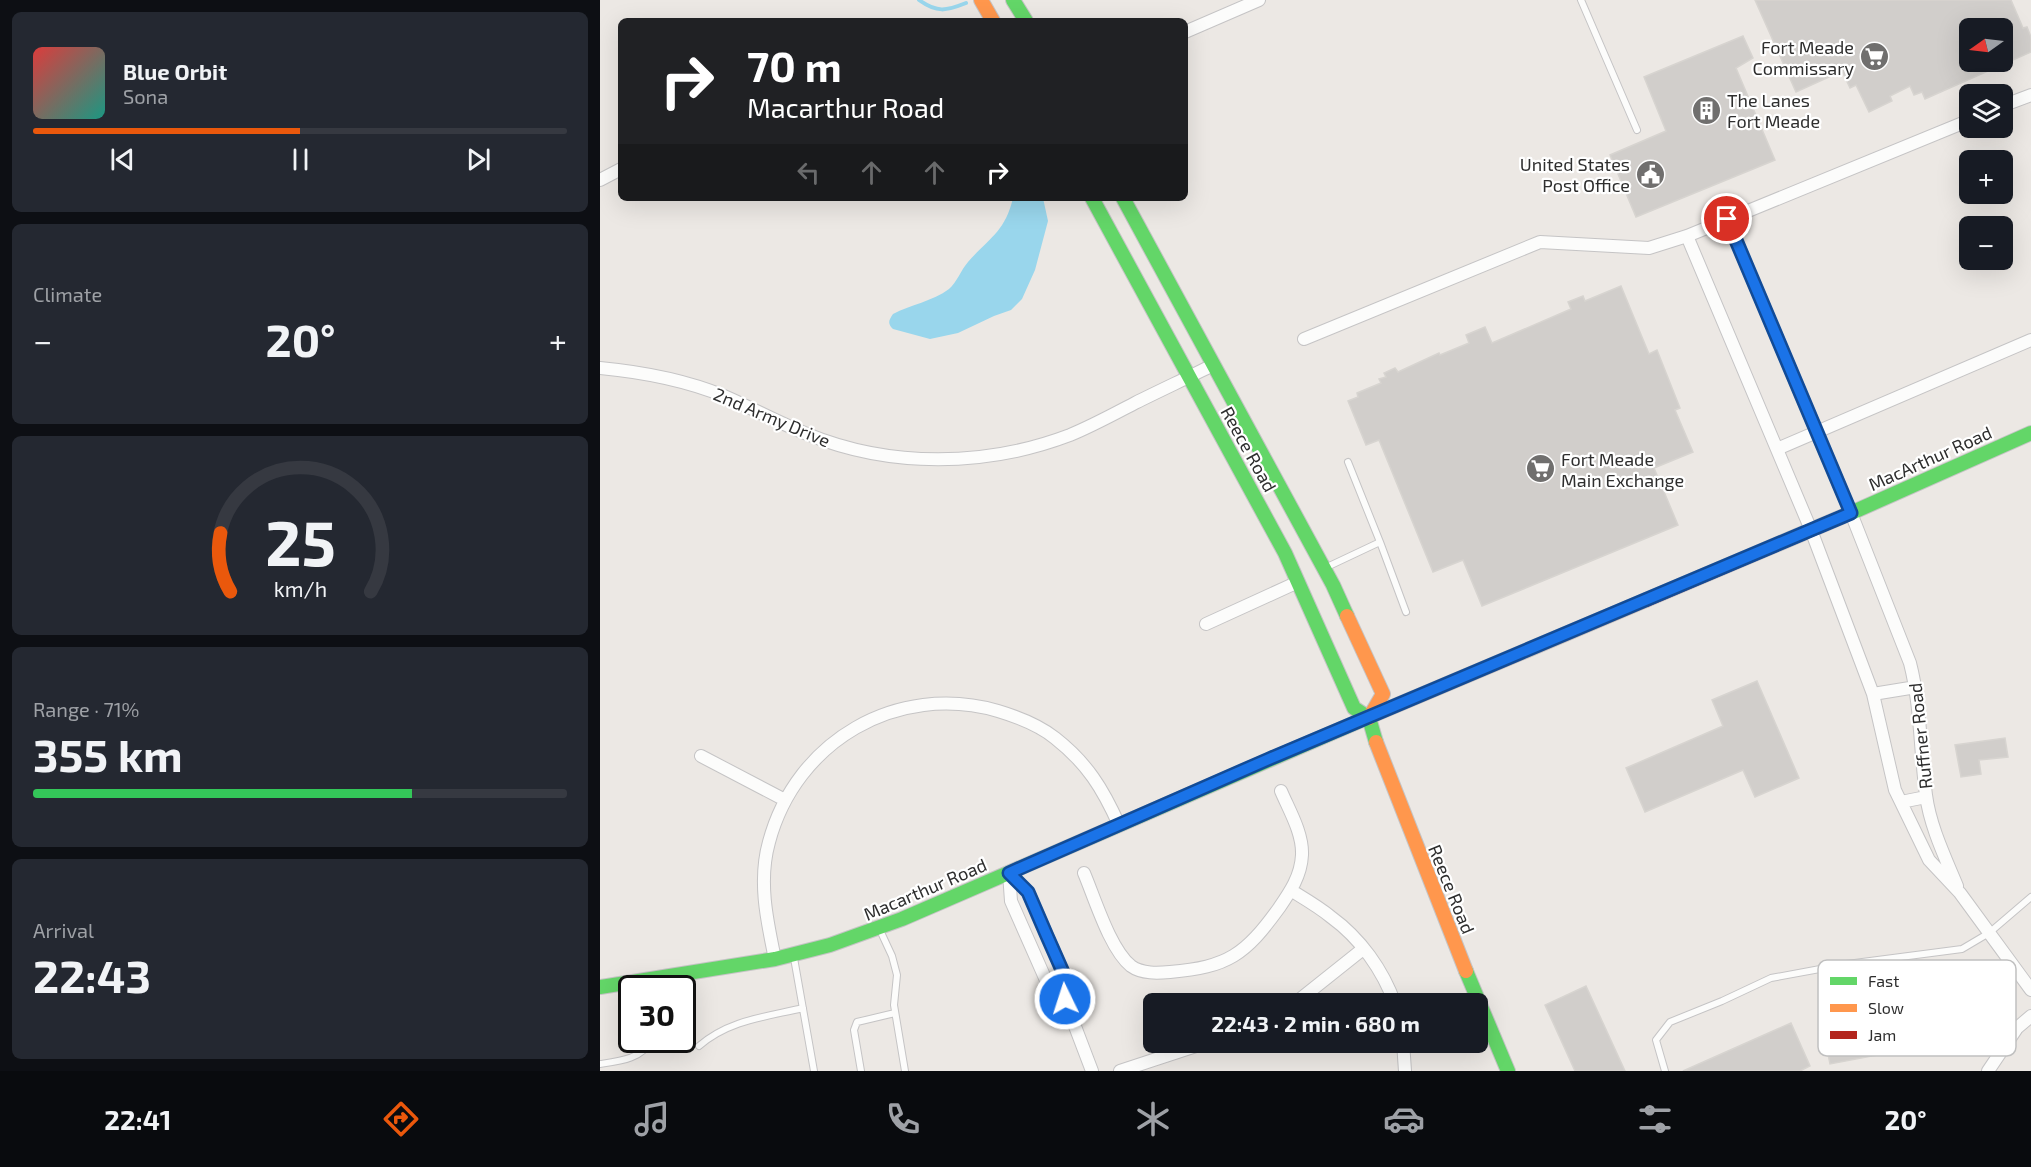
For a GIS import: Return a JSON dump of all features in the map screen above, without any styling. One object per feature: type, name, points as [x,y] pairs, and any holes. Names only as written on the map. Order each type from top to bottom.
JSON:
[{"type":"street","points":[[981,0],[991,18]]},
{"type":"street","points":[[1013,0],[1024,18]]},
{"type":"street","points":[[1188,31],[1259,0]]},
{"type":"street","points":[[2013,102],[2031,95]]},
{"type":"street","points":[[1304,339],[1540,242],[1649,248],[1687,236],[1959,124]]},
{"type":"street","points":[[600,180],[618,171]]},
{"type":"street","name":"Reece Road","points":[[1094,201],[1286,553],[1354,708],[1369,718],[1381,758],[1454,943],[1508,1071]]},
{"type":"street","name":"Reece Road","points":[[1125,201],[1324,568],[1383,694],[1369,718]]},
{"type":"street","name":"Ruffner Road","points":[[1727,219],[1851,513],[1910,663],[1917,687],[1926,797],[1940,843],[1960,893]]},
{"type":"street","name":"Ruffner Road","points":[[1687,236],[1811,530],[1873,694],[1895,790],[1929,860],[1960,893],[2009,960]]},
{"type":"street","points":[[1777,449],[2031,340]]},
{"type":"street","name":"2nd Army Drive","points":[[600,368],[650,375],[700,387],[808,435],[862,452],[916,459],[952,459],[992,456],[1046,443],[1094,424],[1213,365]]},
{"type":"street","name":"MacArthur Road","points":[[1811,530],[2031,433]]},
{"type":"street","name":"Macarthur Road","points":[[696,975],[830,945],[879,928],[1811,530]]},
{"type":"street","points":[[1206,624],[1298,582]]},
{"type":"street","points":[[1873,694],[1917,687]]},
{"type":"street","points":[[775,959],[765,908],[765,865],[768,843],[785,800],[815,759],[832,743],[876,717],[898,710],[941,703],[984,707],[1032,724],[1054,737],[1078,758],[1096,779],[1119,825]]},
{"type":"street","points":[[701,756],[785,800]]},
{"type":"street","points":[[1084,873],[1114,944],[1133,968],[1156,973],[1200,969],[1229,958],[1243,950],[1256,938],[1292,891],[1299,873],[1302,855],[1300,840],[1281,791]]},
{"type":"street","points":[[1901,802],[1926,797]]},
{"type":"street","points":[[1009,873],[1011,901],[1049,987],[1065,999]]},
{"type":"street","points":[[1009,873],[1028,892],[1066,979],[1065,999],[1092,1071]]},
{"type":"street","points":[[1292,891],[1346,929],[1379,969],[1390,993]]},
{"type":"street","points":[[1308,993],[1363,949]]},
{"type":"street","name":"Ruffner Road","points":[[2016,970],[2031,990]]},
{"type":"street","name":"Macarthur Road","points":[[600,987],[618,986]]},
{"type":"street","points":[[2016,1029],[2031,1016]]},
{"type":"street","points":[[1120,1071],[1175,1053]]},
{"type":"street","points":[[1404,1053],[1405,1071]]},
{"type":"street","points":[[1988,1071],[1998,1056]]},
{"type":"lane","points":[[1581,0],[1636,130]]},
{"type":"lane","points":[[1348,462],[1406,612]]},
{"type":"lane","points":[[1324,568],[1380,542]]},
{"type":"lane","points":[[1878,960],[1962,949],[1989,933],[2031,897]]},
{"type":"lane","points":[[879,928],[892,956],[897,975],[894,1005],[905,1071]]},
{"type":"lane","points":[[793,954],[814,1071]]},
{"type":"lane","points":[[1665,1071],[1656,1040],[1670,1022],[1771,978],[1818,969]]},
{"type":"lane","points":[[699,1046],[713,1034],[731,1025],[803,1008]]},
{"type":"lane","points":[[861,1071],[855,1030],[857,1022],[895,1013]]},
{"type":"lane","points":[[600,1064],[628,1059],[640,1053]]},
{"type":"water","points":[[1012,201],[1044,201],[1048,221],[1035,270],[1022,299],[1011,310],[958,333],[930,339],[893,329],[889,322],[893,314],[936,297],[952,286],[968,262],[1001,227]]},
{"type":"building","name":"Fort Meade Commissary","points":[[1755,0],[2011,0],[2023,28],[2027,27],[2031,37],[2031,52],[2013,60],[2013,18],[1959,18],[1959,72],[1986,72],[1925,99],[1922,92],[1914,95],[1910,86],[1890,96],[1892,101],[1869,112],[1856,85],[1850,88],[1842,71],[1796,92]]},
{"type":"building","name":"The Lanes Fort Meade","points":[[1743,36],[1753,58],[1736,68],[1775,160],[1636,217],[1610,155],[1666,131],[1644,77]]},
{"type":"building","points":[[1621,286],[1649,354],[1657,350],[1680,408],[1675,410],[1693,452],[1654,468],[1678,525],[1482,606],[1463,560],[1433,572],[1379,440],[1366,445],[1348,401],[1358,397],[1357,393],[1381,383],[1379,379],[1386,377],[1384,373],[1395,368],[1398,372],[1439,353],[1440,355],[1469,343],[1466,335],[1485,327],[1492,343],[1571,309],[1568,302],[1583,296],[1585,301]]},
{"type":"building","points":[[1757,681],[1799,778],[1755,797],[1743,770],[1645,812],[1626,768],[1723,726],[1712,700]]},
{"type":"building","points":[[2005,738],[2008,757],[1979,760],[1981,774],[1961,777],[1955,745]]},
{"type":"building","points":[[1586,986],[1625,1071],[1575,1071],[1545,1005]]},
{"type":"building","points":[[1791,1023],[1810,1066],[1800,1071],[1683,1071]]},
{"type":"building","points":[[1828,1056],[1872,1056],[1830,1064]]},
{"type":"waterway","points":[[919,0],[937,9],[953,8],[966,3]]},
{"type":"traffic: fast","points":[[1013,0],[1024,18]]},
{"type":"traffic: fast","points":[[1094,201],[1285,553],[1354,708],[1369,718],[1376,742]]},
{"type":"traffic: fast","points":[[1125,201],[1333,585],[1347,616]]},
{"type":"traffic: fast","points":[[1851,513],[2031,433]]},
{"type":"traffic: fast","points":[[600,987],[775,959],[830,945],[902,919],[1371,716]]},
{"type":"traffic: fast","points":[[1466,971],[1508,1071]]},
{"type":"traffic: slow","points":[[981,0],[991,18]]},
{"type":"traffic: slow","points":[[1371,716],[1646,600]]},
{"type":"traffic: slow","points":[[1347,616],[1383,694],[1369,718]]},
{"type":"traffic: slow","points":[[1376,742],[1466,971]]},
{"type":"traffic: jam","points":[[1646,600],[1851,513]]},
{"type":"place","name":"Fort Meade Commissary","points":[[1875,57]]},
{"type":"place","name":"The Lanes Fort Meade","points":[[1706,110]]},
{"type":"place","name":"United States Post Office","points":[[1651,174]]},
{"type":"place","name":"Fort Meade Main Exchange","points":[[1540,469]]},
{"type":"route","points":[[1065,999],[1066,979],[1028,892],[1009,873],[1269,759],[1851,513],[1727,219]]}]
